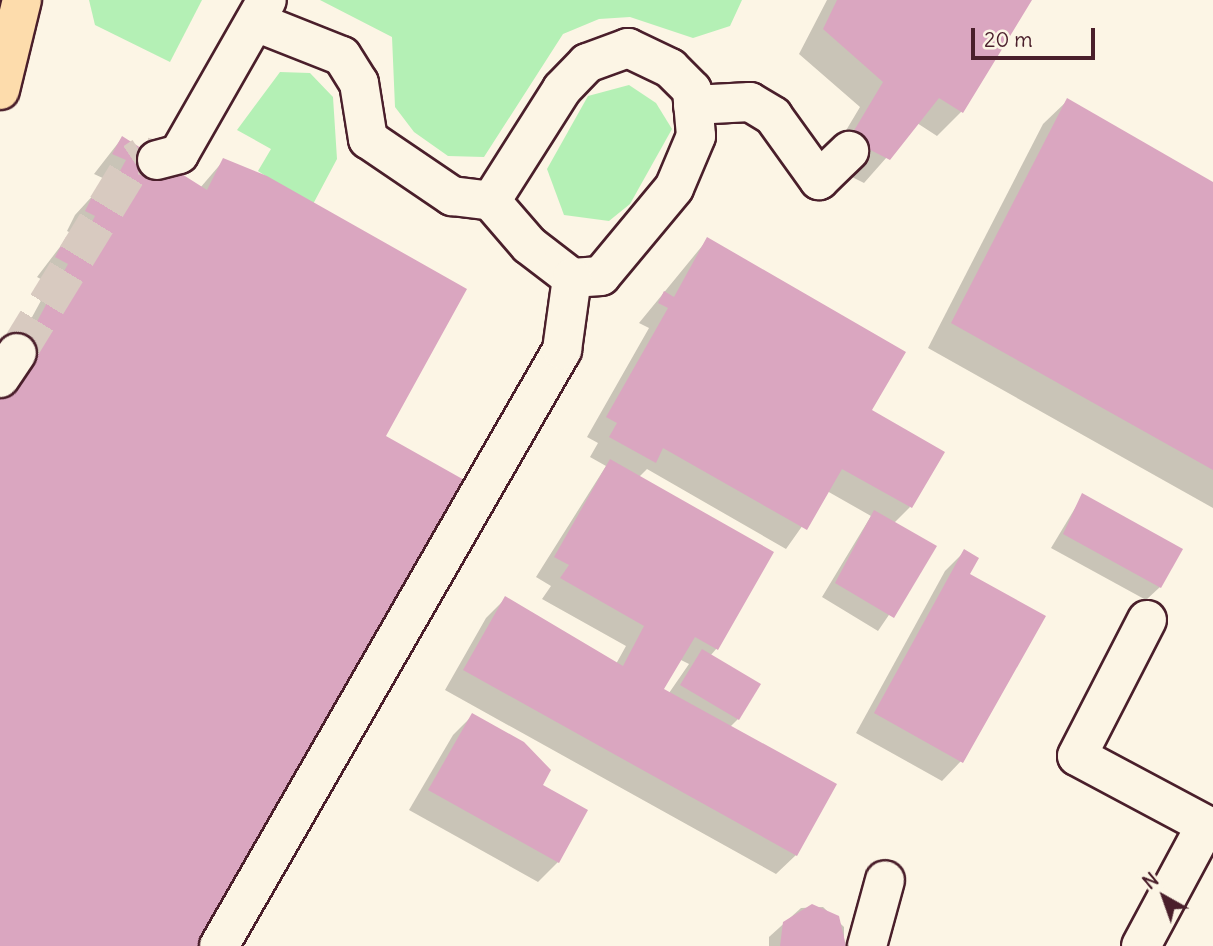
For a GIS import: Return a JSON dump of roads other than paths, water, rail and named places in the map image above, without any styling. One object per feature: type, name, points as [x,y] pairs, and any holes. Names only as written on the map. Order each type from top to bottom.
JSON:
[{"type":"main road","points":[[0,90],[22,0]]},
{"type":"lane","points":[[157,160],[178,154],[262,11],[342,56],[359,83],[368,139],[398,163],[452,197],[491,201],[528,245],[572,278],[601,276],[674,188],[696,136],[692,90],[670,68],[628,48],[587,63],[562,89],[491,201]]},
{"type":"lane","points":[[693,105],[750,102],[773,117],[819,180],[849,151]]},
{"type":"lane","points":[[219,946],[562,350],[572,278]]},
{"type":"lane","points":[[1141,946],[1206,825],[1077,756],[1147,620]]},
{"type":"lane","points":[[867,946],[885,880]]},
{"type":"tunnel","points":[[17,353],[134,162],[143,156],[157,160]]}]
